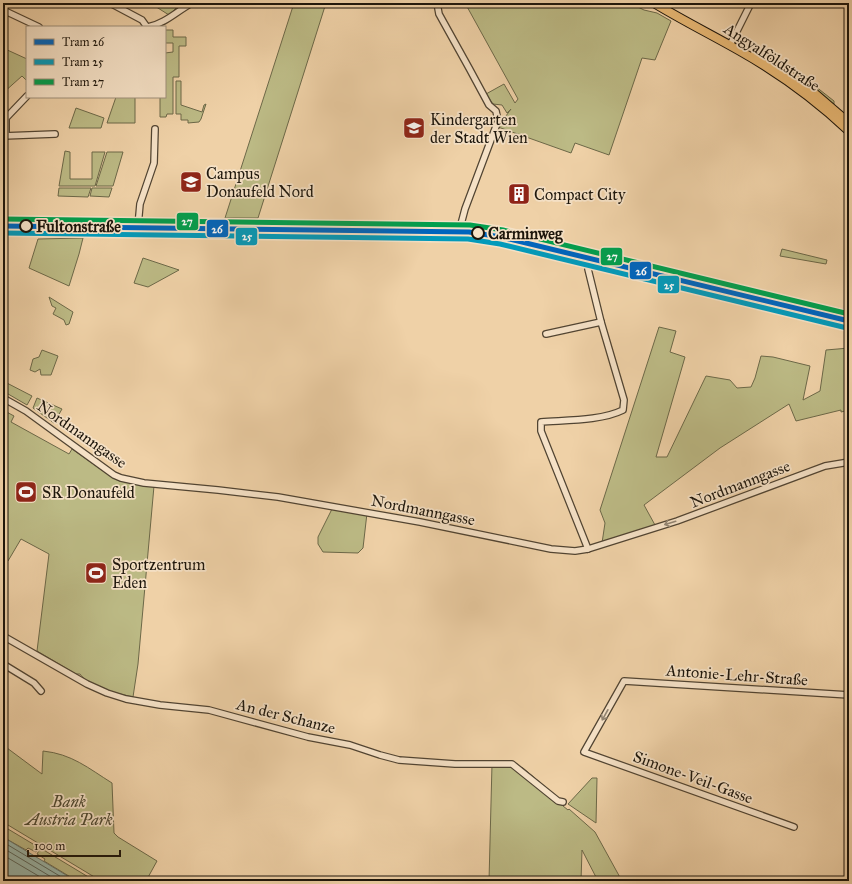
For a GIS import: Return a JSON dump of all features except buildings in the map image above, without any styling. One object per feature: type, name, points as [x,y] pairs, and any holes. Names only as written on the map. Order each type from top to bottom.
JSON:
[{"type":"main road","name":"Angyalföldstraße","points":[[654,3],[731,43],[803,92],[849,131]]},
{"type":"main road","name":"Angyalföldstraße","points":[[664,3],[806,86],[849,123]]},
{"type":"main road","points":[[3,221],[139,227],[459,236],[498,241],[590,259],[849,315]]},
{"type":"main road","points":[[3,232],[139,227],[480,229],[590,259],[849,325]]},
{"type":"street","points":[[110,3],[142,20],[146,26]]},
{"type":"street","points":[[156,26],[192,3]]},
{"type":"street","points":[[437,3],[439,14],[489,105],[496,111],[498,121],[460,228],[459,236]]},
{"type":"street","points":[[731,43],[751,3]]},
{"type":"street","points":[[3,10],[37,26]]},
{"type":"street","points":[[26,97],[7,115],[4,136],[55,134]]},
{"type":"street","points":[[139,227],[140,204],[154,163],[155,129]]},
{"type":"street","points":[[588,549],[541,431],[541,422],[578,420],[616,413],[622,410],[624,400],[601,322],[588,269],[590,259]]},
{"type":"street","points":[[546,334],[601,322]]},
{"type":"street","name":"Nordmanngasse","points":[[3,398],[26,411],[114,475],[121,478],[144,483],[278,497],[434,525],[551,549],[575,551],[588,549],[677,521],[824,466],[849,462]]},
{"type":"street","name":"An der Schanze","points":[[3,636],[87,684],[107,693],[126,699],[160,705],[209,710],[301,735],[350,745],[399,760],[455,764],[512,764],[558,801],[563,802]]},
{"type":"street","points":[[3,664],[34,683],[41,691]]},
{"type":"street","name":"Antonie-Lehr-Straße","points":[[584,752],[624,681],[849,695]]},
{"type":"street","name":"Simone-Veil-Gasse","points":[[584,752],[794,827]]},
{"type":"green space","points":[[150,3],[181,3],[169,15]]},
{"type":"green space","points":[[294,3],[326,3],[258,218],[225,218]]},
{"type":"green space","points":[[465,3],[630,3],[644,10],[657,13],[671,21],[655,60],[642,58],[609,155],[575,143],[571,153],[498,127],[511,109],[507,113],[502,105],[493,104],[486,94],[504,84],[515,103],[518,99]]},
{"type":"green space","points":[[166,30],[173,30],[173,37],[186,37],[186,46],[179,46],[179,77],[173,77],[173,114],[167,114],[166,117],[160,117],[160,98],[166,98],[166,53],[173,52],[173,43],[166,43]]},
{"type":"green space","points":[[754,46],[801,75],[834,101],[834,104],[830,103],[793,73],[752,47]]},
{"type":"green space","points":[[3,48],[26,59],[26,80],[22,76],[3,93]]},
{"type":"green space","points":[[176,81],[181,81],[181,105],[202,112],[204,105],[206,104],[199,122],[188,123],[188,120],[181,120],[181,114],[176,114]]},
{"type":"green space","points":[[116,98],[135,98],[135,123],[107,123]]},
{"type":"green space","points":[[76,108],[104,118],[101,128],[69,128]]},
{"type":"green space","points":[[65,151],[70,152],[70,179],[92,179],[92,152],[105,152],[95,186],[59,186]]},
{"type":"green space","points":[[107,152],[123,152],[113,186],[96,186]]},
{"type":"green space","points":[[59,188],[91,188],[88,197],[58,196]]},
{"type":"green space","points":[[92,188],[112,188],[109,197],[90,196]]},
{"type":"green space","points":[[83,238],[69,286],[29,268],[38,239]]},
{"type":"green space","points":[[782,249],[827,260],[826,264],[780,256]]},
{"type":"green space","points":[[143,258],[179,270],[148,287],[134,283]]},
{"type":"green space","points":[[49,297],[73,312],[69,324],[66,325],[64,320],[53,314],[56,308],[52,306]]},
{"type":"green space","points":[[659,327],[676,331],[670,352],[685,357],[656,457],[667,457],[706,376],[730,380],[737,388],[751,387],[761,356],[773,357],[810,366],[803,400],[820,391],[826,350],[849,348],[849,410],[841,412],[841,410],[796,421],[789,404],[720,448],[644,505],[655,525],[602,543],[605,523],[600,510]]},
{"type":"green space","points":[[42,350],[58,356],[51,375],[41,375],[40,369],[35,372],[30,370],[33,359],[39,357]]},
{"type":"green space","points":[[3,381],[32,396],[27,405],[3,391]]},
{"type":"green space","points":[[37,398],[62,409],[54,423],[33,408]]},
{"type":"green space","name":"Sportzentrum Eden","points":[[3,410],[14,416],[11,422],[69,454],[72,449],[113,478],[134,484],[154,486],[138,664],[133,697],[112,692],[90,683],[80,674],[76,674],[37,651],[49,554],[21,539],[8,561],[3,559]]},
{"type":"green space","points":[[332,509],[367,513],[363,548],[358,553],[323,552],[318,544],[318,537]]},
{"type":"green space","name":"Bank Austria Park","points":[[3,745],[42,774],[43,751],[71,758],[112,783],[114,833],[157,861],[146,881],[101,881],[3,822]]},
{"type":"green space","points":[[492,764],[512,764],[523,768],[563,802],[563,806],[568,810],[569,809],[595,832],[622,881],[598,881],[582,850],[581,881],[489,881]]},
{"type":"green space","points":[[592,778],[597,778],[596,823],[568,804]]},
{"type":"green space","points":[[3,826],[39,848],[36,852],[28,848],[26,850],[3,837]]},
{"type":"green space","points":[[40,849],[95,881],[77,881],[44,861],[45,859],[37,854]]},
{"type":"water","points":[[3,837],[76,881],[3,881]]},
{"type":"tram line","name":"27","points":[[3,219],[470,225],[503,230],[849,314]]},
{"type":"tram line","name":"26","points":[[3,226],[469,232],[501,237],[849,321]]},
{"type":"tram line","name":"25","points":[[3,233],[468,239],[500,244],[847,328]]},
{"type":"place","name":"Kindergarten der Stadt Wien","points":[[414,128]]},
{"type":"place","name":"Campus Donaufeld Nord","points":[[191,182]]},
{"type":"place","name":"Compact City","points":[[519,194]]},
{"type":"place","name":"Fultonstraße","points":[[26,226]]},
{"type":"place","name":"Carminweg","points":[[478,233]]},
{"type":"place","name":"SR Donaufeld","points":[[26,492]]},
{"type":"place","name":"Sportzentrum Eden","points":[[96,573]]}]
